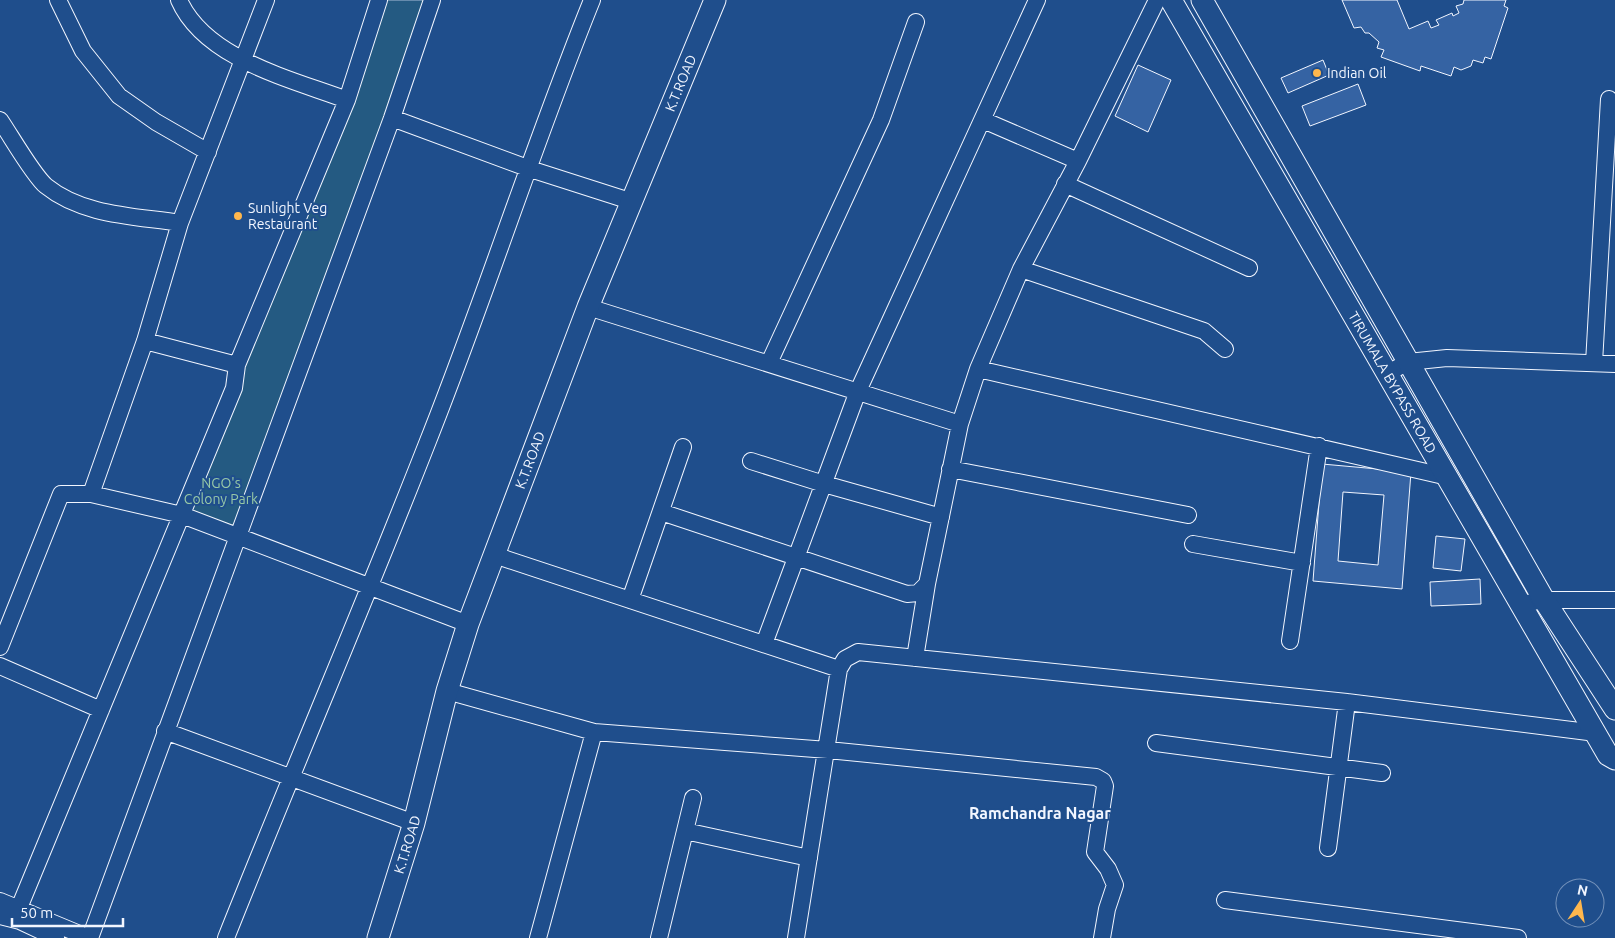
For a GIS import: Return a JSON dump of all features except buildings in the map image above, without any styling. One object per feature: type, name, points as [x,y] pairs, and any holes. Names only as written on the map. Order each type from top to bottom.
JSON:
[{"type":"main road","name":"K.T.ROAD","points":[[377,936],[414,823],[446,691],[468,624],[588,307],[630,201],[715,0]]},
{"type":"main road","name":"TIRUMALA BYPASS ROAD","points":[[1171,0],[1613,760]]},
{"type":"main road","name":"TIRUMALA BYPASS ROAD","points":[[1202,0],[1544,600],[1611,698]]},
{"type":"street","points":[[58,0],[83,51],[120,96],[156,122],[208,152]]},
{"type":"street","points":[[180,0],[184,11],[202,33],[217,46],[243,60],[347,100]]},
{"type":"street","points":[[91,494],[146,341],[180,223],[266,0]]},
{"type":"street","points":[[19,908],[234,388],[237,365],[347,100],[379,0]]},
{"type":"street","points":[[0,901],[89,938],[392,118],[432,0]]},
{"type":"street","points":[[226,938],[428,441],[530,169],[560,80],[592,0]]},
{"type":"street","points":[[764,644],[858,391],[1037,0]]},
{"type":"street","points":[[915,658],[926,584],[950,469],[960,424],[978,369],[1021,269],[1078,160],[1157,0]]},
{"type":"street","points":[[769,363],[881,120],[916,22]]},
{"type":"street","points":[[1594,363],[1609,99]]},
{"type":"street","points":[[392,118],[530,169],[630,201]]},
{"type":"street","points":[[0,120],[45,185],[68,200],[90,209],[180,223]]},
{"type":"street","points":[[983,120],[1078,160]]},
{"type":"street","points":[[1065,184],[1249,268]]},
{"type":"street","points":[[1021,269],[1204,331],[1225,349]]},
{"type":"street","points":[[588,307],[960,424]]},
{"type":"street","points":[[146,341],[237,365]]},
{"type":"street","points":[[1388,373],[1408,362],[1448,358],[1615,364]]},
{"type":"street","points":[[978,369],[1448,477]]},
{"type":"street","points":[[1290,641],[1319,446]]},
{"type":"street","points":[[630,600],[684,447]]},
{"type":"street","points":[[752,461],[940,517]]},
{"type":"street","points":[[950,469],[1188,515]]},
{"type":"street","points":[[0,647],[61,494],[91,494],[182,514],[468,624]]},
{"type":"street","points":[[661,512],[907,594],[918,593],[926,584]]},
{"type":"street","points":[[1193,544],[1302,563]]},
{"type":"street","points":[[494,555],[839,669]]},
{"type":"street","points":[[1522,604],[1544,600],[1615,600]]},
{"type":"street","points":[[796,938],[828,750],[839,669],[845,659],[858,652],[1347,702],[1596,733]]},
{"type":"street","points":[[0,666],[101,710]]},
{"type":"street","points":[[446,691],[594,732],[828,750],[1096,777],[1103,780],[1105,786],[1095,852],[1108,869],[1115,885],[1107,909],[1102,938]]},
{"type":"street","points":[[1328,848],[1347,702]]},
{"type":"street","points":[[165,731],[414,823]]},
{"type":"street","points":[[538,938],[594,732]]},
{"type":"street","points":[[1156,744],[1382,773]]},
{"type":"street","points":[[659,938],[693,798]]},
{"type":"street","points":[[685,831],[809,858]]},
{"type":"street","points":[[1225,900],[1518,938]]},
{"type":"street","points":[[0,916],[20,921],[56,938]]},
{"type":"green space","name":"NGO's Colony Park","points":[[381,0],[432,0],[237,536],[179,514]]},
{"type":"place","name":"Indian Oil","points":[[1317,73]]},
{"type":"place","name":"Sunlight Veg Restaurant","points":[[238,216]]},
{"type":"district","name":"Ramchandra Nagar","points":[[1040,813]]}]
